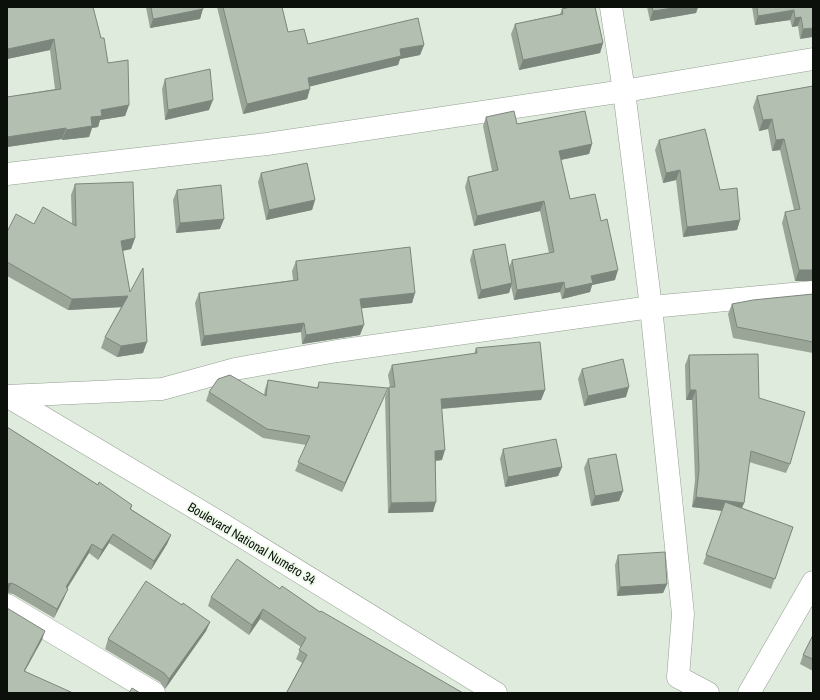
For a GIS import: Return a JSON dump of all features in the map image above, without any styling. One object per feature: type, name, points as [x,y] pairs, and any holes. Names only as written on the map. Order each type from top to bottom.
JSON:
[{"type":"street","points":[[611,7],[624,91],[651,307],[683,614],[678,677],[708,693]]},
{"type":"street","points":[[7,174],[267,144],[624,91],[813,59]]},
{"type":"street","points":[[7,396],[162,389],[235,369],[337,351],[651,307],[813,292]]},
{"type":"street","name":"Boulevard National Numéro 34","points":[[7,396],[224,526],[496,693]]},
{"type":"street","points":[[749,693],[813,582]]},
{"type":"street","points":[[7,604],[154,693]]},
{"type":"building","points":[[7,7],[93,7],[101,38],[104,38],[108,63],[128,60],[129,105],[101,110],[102,116],[91,117],[92,126],[66,130],[66,128],[7,137],[7,97],[61,89],[54,39],[8,49]]},
{"type":"building","points":[[151,7],[203,7],[203,9],[153,19]]},
{"type":"building","points":[[223,7],[282,7],[288,32],[304,29],[308,44],[418,18],[424,45],[400,49],[401,56],[308,78],[310,89],[247,104]]},
{"type":"building","points":[[570,7],[595,7],[603,43],[523,60],[515,24],[563,14],[562,9]]},
{"type":"building","points":[[652,7],[680,7],[653,11]]},
{"type":"building","points":[[757,7],[813,7],[813,28],[803,29],[801,17],[795,18],[794,10],[758,16]]},
{"type":"building","points":[[210,69],[213,100],[168,110],[165,79]]},
{"type":"building","points":[[813,86],[813,270],[799,270],[785,212],[800,209],[784,139],[776,140],[772,119],[763,120],[757,96]]},
{"type":"building","points":[[514,111],[517,124],[585,111],[592,144],[559,151],[570,199],[595,194],[601,221],[607,219],[618,270],[591,276],[593,283],[565,289],[564,282],[517,290],[512,260],[554,252],[544,201],[477,216],[468,177],[498,170],[486,117]]},
{"type":"building","points":[[705,129],[720,190],[737,188],[740,220],[687,227],[680,170],[666,173],[659,140]]},
{"type":"building","points":[[307,163],[315,200],[269,210],[261,173]]},
{"type":"building","points":[[133,182],[135,238],[121,241],[130,292],[143,268],[147,342],[121,346],[105,337],[128,296],[72,299],[7,262],[7,232],[16,214],[34,224],[43,207],[76,226],[75,184]]},
{"type":"building","points":[[221,185],[224,219],[180,223],[177,190]]},
{"type":"building","points":[[505,244],[512,283],[481,290],[473,250]]},
{"type":"building","points":[[410,247],[415,293],[360,299],[364,325],[306,335],[304,323],[204,336],[199,293],[298,280],[296,261]]},
{"type":"building","points":[[813,294],[813,342],[737,327],[732,304],[753,300]]},
{"type":"building","points":[[540,342],[545,390],[441,399],[445,450],[435,451],[436,502],[391,503],[389,387],[395,387],[392,365],[477,353],[476,348]]},
{"type":"building","points":[[758,354],[759,398],[805,412],[790,464],[751,451],[744,503],[696,497],[699,470],[696,390],[690,390],[689,355]]},
{"type":"building","points":[[623,359],[629,387],[588,396],[582,369]]},
{"type":"building","points":[[230,375],[266,396],[268,380],[318,388],[319,382],[388,388],[345,483],[298,462],[310,436],[267,429],[209,392],[218,379]]},
{"type":"building","points":[[7,427],[98,485],[99,482],[132,505],[130,509],[171,535],[154,561],[113,534],[102,550],[92,544],[66,587],[68,589],[57,609],[16,585],[11,583],[7,584]]},
{"type":"building","points":[[556,439],[562,467],[508,477],[503,449]]},
{"type":"building","points":[[616,454],[623,491],[595,496],[588,459]]},
{"type":"building","points":[[725,502],[793,527],[775,579],[706,555]]},
{"type":"building","points":[[665,552],[667,584],[620,587],[618,555]]},
{"type":"building","points":[[237,559],[280,589],[282,586],[320,612],[321,611],[463,693],[288,693],[287,692],[307,655],[299,650],[306,638],[263,609],[252,625],[211,597]]},
{"type":"building","points":[[146,581],[182,605],[183,603],[210,622],[169,679],[164,673],[108,639]]},
{"type":"building","points":[[7,608],[45,631],[24,671],[73,693],[7,693]]},
{"type":"building","points":[[813,635],[813,659],[803,655]]},
{"type":"building","points":[[132,688],[140,693],[129,693]]}]
